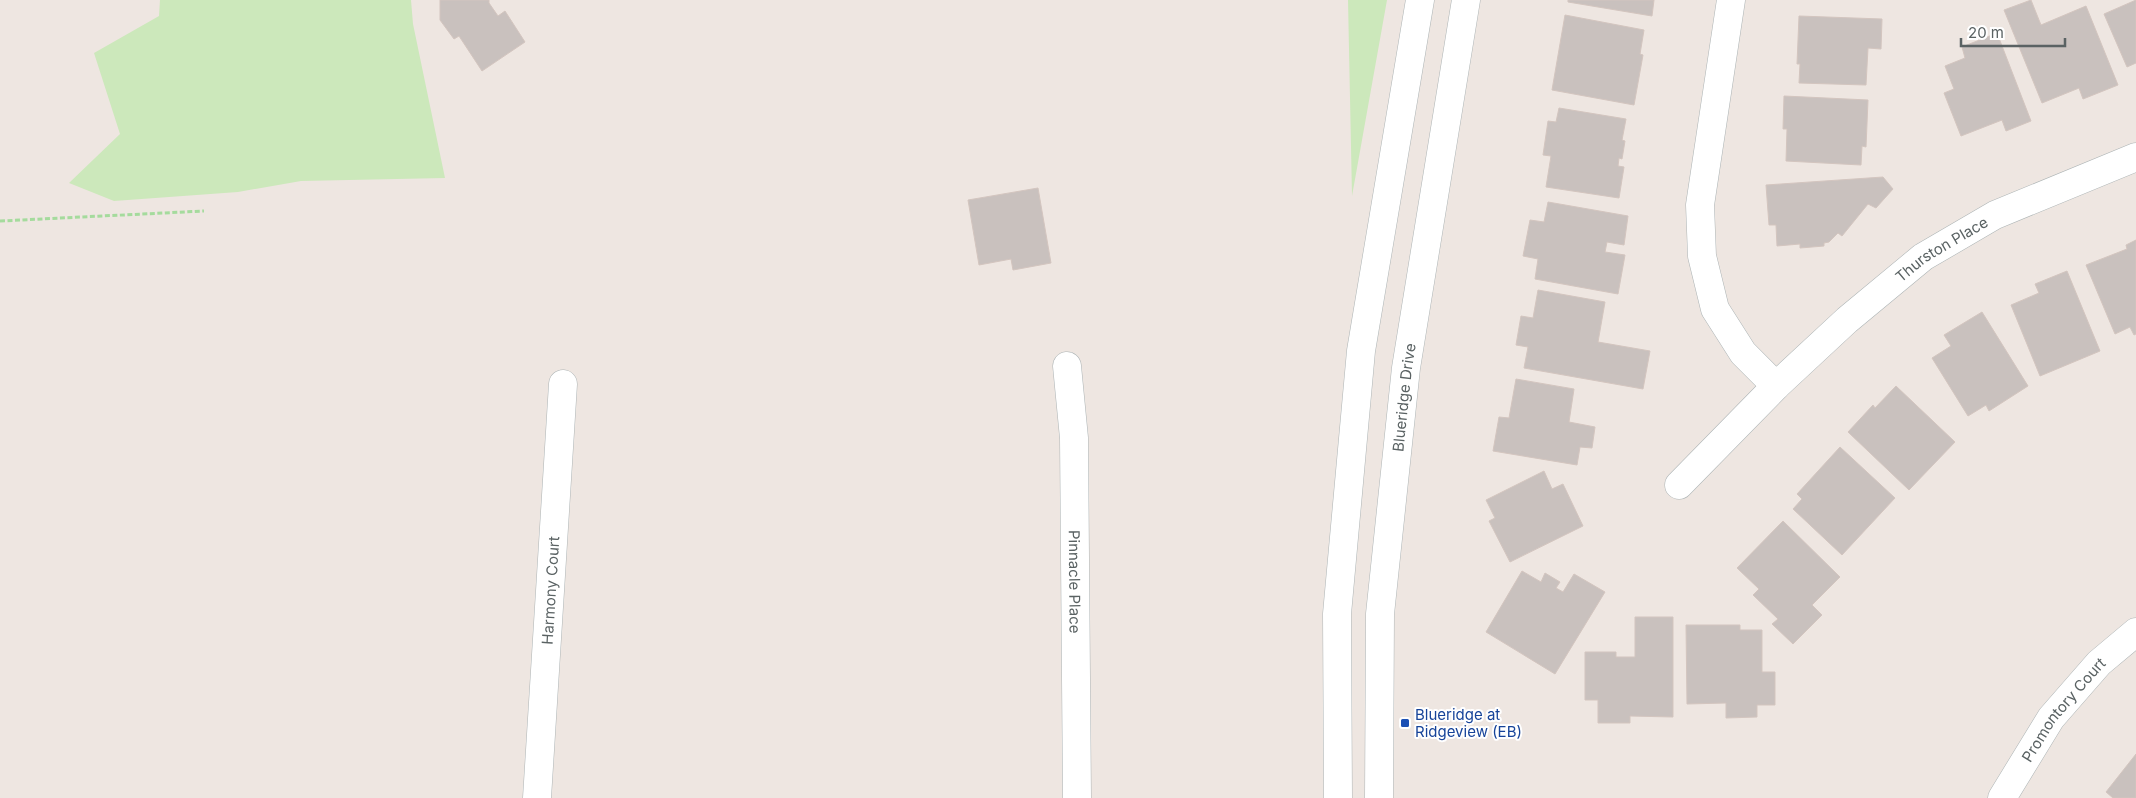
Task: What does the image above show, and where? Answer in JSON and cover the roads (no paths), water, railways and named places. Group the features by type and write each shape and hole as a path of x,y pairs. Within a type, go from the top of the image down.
{"street":[{"path":"1338,798 1337,614 1361,351 1420,0"},
{"name":"Blueridge Drive","path":"1379,798 1380,614 1406,368 1466,0"},
{"path":"1731,0 1700,205 1702,256 1715,309 1743,353 1776,386"},
{"name":"Thurston Place","path":"1679,485 1776,386 1847,320 1923,257 1995,215 2136,157"},
{"name":"Pinnacle Place","path":"1067,366 1074,438 1077,798"},
{"name":"Harmony Court","path":"536,798 563,384"},
{"name":"Promontory Court","path":"2002,798 2051,718 2099,664 2136,632"}],"place":[{"name":"Blueridge at Ridgeview (EB)","path":"1405,723"}]}
